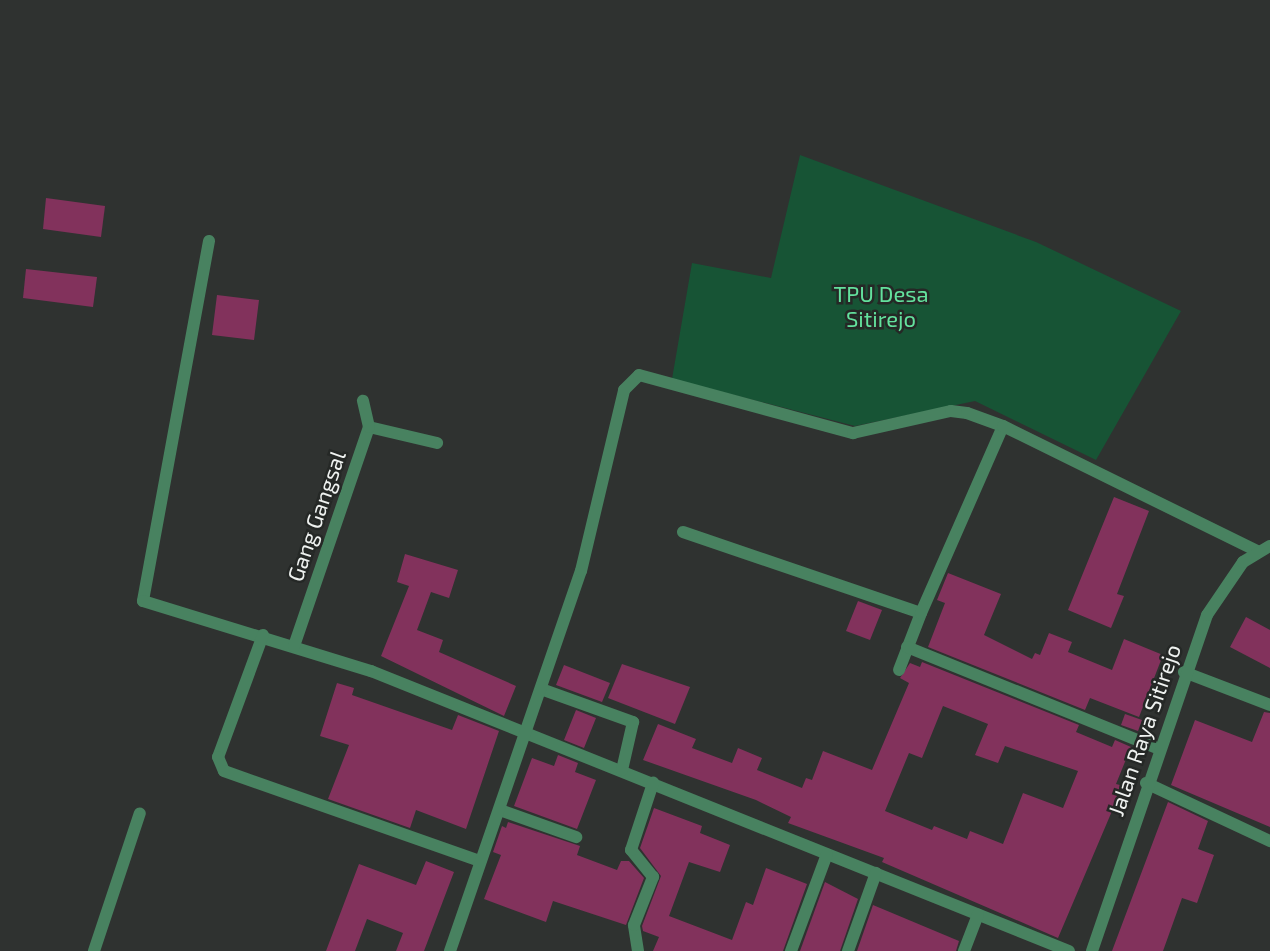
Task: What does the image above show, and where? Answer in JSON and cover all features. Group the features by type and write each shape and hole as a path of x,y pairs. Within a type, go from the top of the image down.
{"street":[{"path":"209,241 143,601 263,635 526,730 1069,951"},
{"path":"450,951 479,861 501,810 581,571 624,390 639,375 853,433 951,411 1004,426 1257,551"},
{"name":"Gang Gangsal","path":"294,646 369,427 363,401"},
{"path":"899,670 921,613 1004,426"},
{"path":"369,427 437,443"},
{"path":"683,532 921,613"},
{"name":"Jalan Raya Sitirejo","path":"1092,951 1184,672 1222,587 1257,551 1270,546"},
{"path":"263,635 218,757 224,771 479,861"},
{"path":"907,647 1159,749"},
{"path":"1184,672 1270,705"},
{"path":"541,689 602,710 635,726 622,770"},
{"path":"638,951 634,925 653,877 631,850 653,783"},
{"path":"1146,783 1270,841"},
{"path":"501,810 576,837"},
{"path":"94,951 140,813"},
{"path":"791,951 827,854"},
{"path":"848,951 876,873"},
{"path":"964,951 978,915"}],"green space":[{"name":"TPU Desa Sitirejo","path":"800,155 1036,242 1181,311 1096,460 975,401 855,426 672,379 692,263 771,278"}],"building":[{"path":"46,198 105,206 101,237 43,229"},
{"path":"26,269 97,277 93,307 23,298"},
{"path":"217,295 259,300 254,340 212,335"},
{"path":"1114,497 1149,511 1117,594 1124,596 1111,628 1068,610"},
{"path":"405,554 458,570 449,598 431,592 417,630 443,640 439,652 516,686 504,716 381,656 409,586 397,582"},
{"path":"948,573 1001,594 984,635 1032,659 1035,653 1040,655 1049,633 1072,642 1068,652 1112,670 1124,639 1163,655 1139,717 1090,698 1085,710 928,647 945,603 937,600"},
{"path":"858,601 882,610 870,640 846,631"},
{"path":"1246,617 1270,630 1270,668 1230,647"},
{"path":"922,662 1079,725 1076,732 1112,747 1115,740 1131,747 1116,784 1120,785 1115,804 1058,938 882,862 884,858 788,823 791,817 756,800 643,760 658,724 696,739 692,748 732,763 738,748 762,758 757,770 802,788 806,778 812,780 823,751 872,770 909,683 900,678 910,663 920,667","holes":["943,706 988,724 975,755 998,763 1005,746 1078,771 1063,808 1023,793 1003,844 970,831 967,839 934,826 932,830 885,811 909,753 922,758"]},
{"path":"622,664 690,687 675,724 608,698"},
{"path":"564,665 610,683 602,702 556,685"},
{"path":"337,683 354,688 352,695 452,730 458,715 499,731 466,829 416,810 410,828 328,799 349,745 320,736"},
{"path":"576,710 596,718 584,748 564,740"},
{"path":"1264,712 1270,713 1270,827 1171,785 1195,720 1252,742"},
{"path":"1125,714 1142,720 1138,731 1121,725"},
{"path":"558,755 578,763 575,772 596,780 577,829 514,806 532,758 554,766"},
{"path":"1168,802 1208,821 1198,849 1214,855 1197,903 1182,898 1163,951 1112,951"},
{"path":"654,808 702,826 700,833 730,845 720,872 689,862 669,916 732,940 746,902 753,905 766,868 807,884 783,951 653,951 659,937 643,931 642,926 661,876 640,848"},
{"path":"508,822 580,846 577,855 617,870 621,861 629,861 644,878 626,925 553,901 546,922 484,899 501,855 493,852 502,826 506,828"},
{"path":"426,861 454,872 424,951 396,951 403,933 367,919 355,951 326,951 359,864 416,885"},
{"path":"825,882 858,899 840,951 800,951"},
{"path":"873,905 959,941 956,951 857,951"}]}
